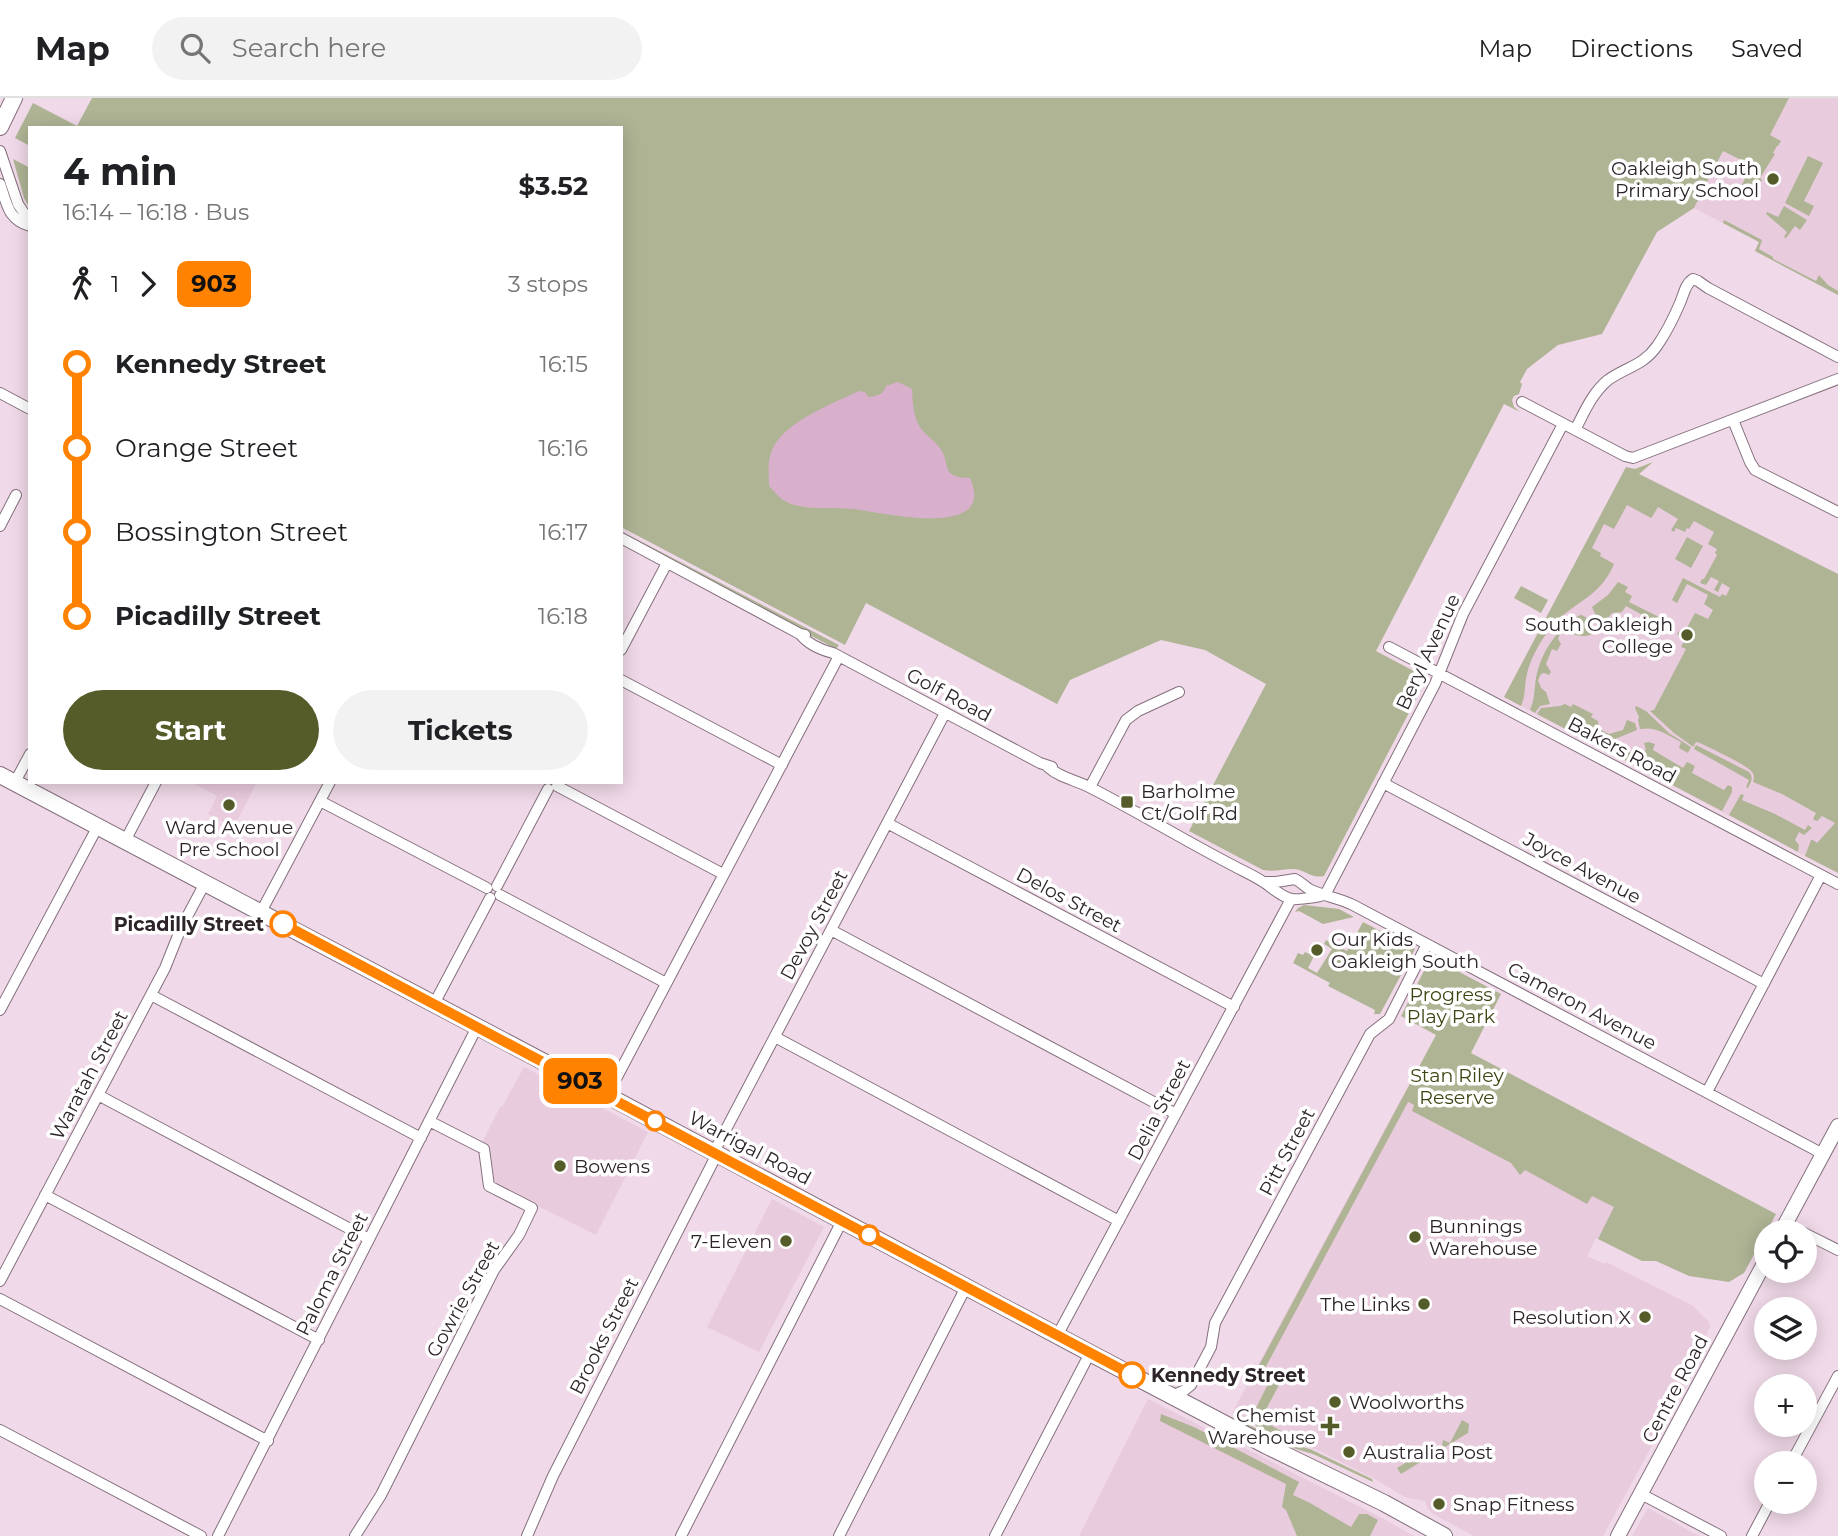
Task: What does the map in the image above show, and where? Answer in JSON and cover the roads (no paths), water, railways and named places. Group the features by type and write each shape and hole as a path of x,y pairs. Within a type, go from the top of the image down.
{"highway":[{"path":"0,127 12,98"},
{"name":"Warrigal Road","path":"7,778 1057,1336 1444,1536"}],"main road":[{"path":"1788,1220 1838,1126"},
{"name":"Centre Road","path":"1618,1536 1754,1282"}],"street":[{"path":"0,103 12,98"},
{"path":"0,151 18,204 28,221"},
{"path":"0,184 16,221"},
{"path":"0,213 28,224"},
{"path":"1575,430 1601,387 1642,362 1656,348 1688,283 1693,279 1838,357"},
{"path":"1522,402 1633,458 1838,379"},
{"path":"0,393 28,408"},
{"path":"1733,420 1755,470 1838,512"},
{"name":"Beryl Avenue","path":"1324,895 1435,684 1463,614 1563,424"},
{"path":"0,526 16,495"},
{"name":"Golf Road","path":"623,539 829,647 836,654 945,713 1048,767 1065,772 1072,779 1292,898"},
{"path":"623,646 667,563"},
{"name":"Bakers Road","path":"1389,647 1838,884"},
{"path":"597,1090 617,1077 782,765 836,654"},
{"path":"623,681 782,765"},
{"path":"1090,787 1126,720 1138,710 1179,692"},
{"name":"Devoy Street","path":"716,1153 945,713"},
{"path":"7,778 28,756"},
{"name":"Joyce Avenue","path":"1383,783 1764,984"},
{"path":"125,841 155,784"},
{"path":"261,912 329,784"},
{"path":"435,1004 552,785 723,874"},
{"path":"320,801 666,983"},
{"name":"Delos Street","path":"887,823 1234,1007"},
{"path":"0,1010 98,826"},
{"path":"1707,1092 1821,875"},
{"path":"1295,879 1303,884 1305,890 1292,898 1283,892 1289,881 1295,879"},
{"name":"Golf Road","path":"1263,881 1289,881"},
{"name":"Waratah Street","path":"0,1281 165,968 181,928 205,883"},
{"name":"Cameron Avenue","path":"1303,884 1353,905 1824,1154"},
{"name":"Cameron Avenue","path":"1292,898 1318,898 1324,895"},
{"name":"Delia Street","path":"1057,1336 1292,898"},
{"path":"831,930 1176,1114"},
{"name":"Pitt Street","path":"1191,1385 1211,1348 1215,1323 1225,1304 1370,1034 1389,1019 1427,944"},
{"path":"151,995 421,1138"},
{"name":"Paloma Street","path":"218,1536 477,1027"},
{"path":"775,1037 1119,1221"},
{"path":"98,1095 369,1239"},
{"name":"Gowrie Street","path":"355,1536 381,1494 494,1270 519,1236 532,1208 489,1186 484,1149 429,1121"},
{"name":"Brooks Street","path":"527,1536 553,1476 716,1153"},
{"path":"45,1195 319,1340"},
{"path":"681,1536 842,1221"},
{"path":"1817,1239 1838,1250"},
{"path":"839,1536 966,1287"},
{"path":"0,1300 268,1441"},
{"path":"995,1536 1090,1353"},
{"path":"1797,1451 1838,1376"},
{"path":"1172,1396 1191,1385"},
{"path":"1191,1385 1196,1408"},
{"path":"0,1430 201,1536"},
{"path":"1641,1494 1721,1536"},
{"path":"1752,1536 1764,1514"}],"place":[{"name":"Oakleigh South Primary School","path":"1773,179"},
{"name":"South Oakleigh College","path":"1687,635"},
{"name":"Barholme Ct/Golf Rd","path":"1127,802"},
{"name":"Ward Avenue Pre School","path":"229,805"},
{"name":"Picadilly Street","path":"283,924"},
{"name":"Our Kids Oakleigh South","path":"1317,950"},
{"name":"Bowens","path":"560,1166"},
{"name":"Bunnings Warehouse","path":"1415,1237"},
{"name":"7-Eleven","path":"786,1241"},
{"name":"The Links","path":"1424,1304"},
{"name":"Resolution X","path":"1645,1317"},
{"name":"Kennedy Street","path":"1132,1375"},
{"name":"Woolworths","path":"1335,1402"},
{"name":"Chemist Warehouse","path":"1330,1426"},
{"name":"Australia Post","path":"1349,1452"},
{"name":"Snap Fitness","path":"1439,1504"}],"park label":[{"name":"Progress Play Park","path":"1451,1005"},
{"name":"Stan Riley Reserve","path":"1457,1086"}]}
